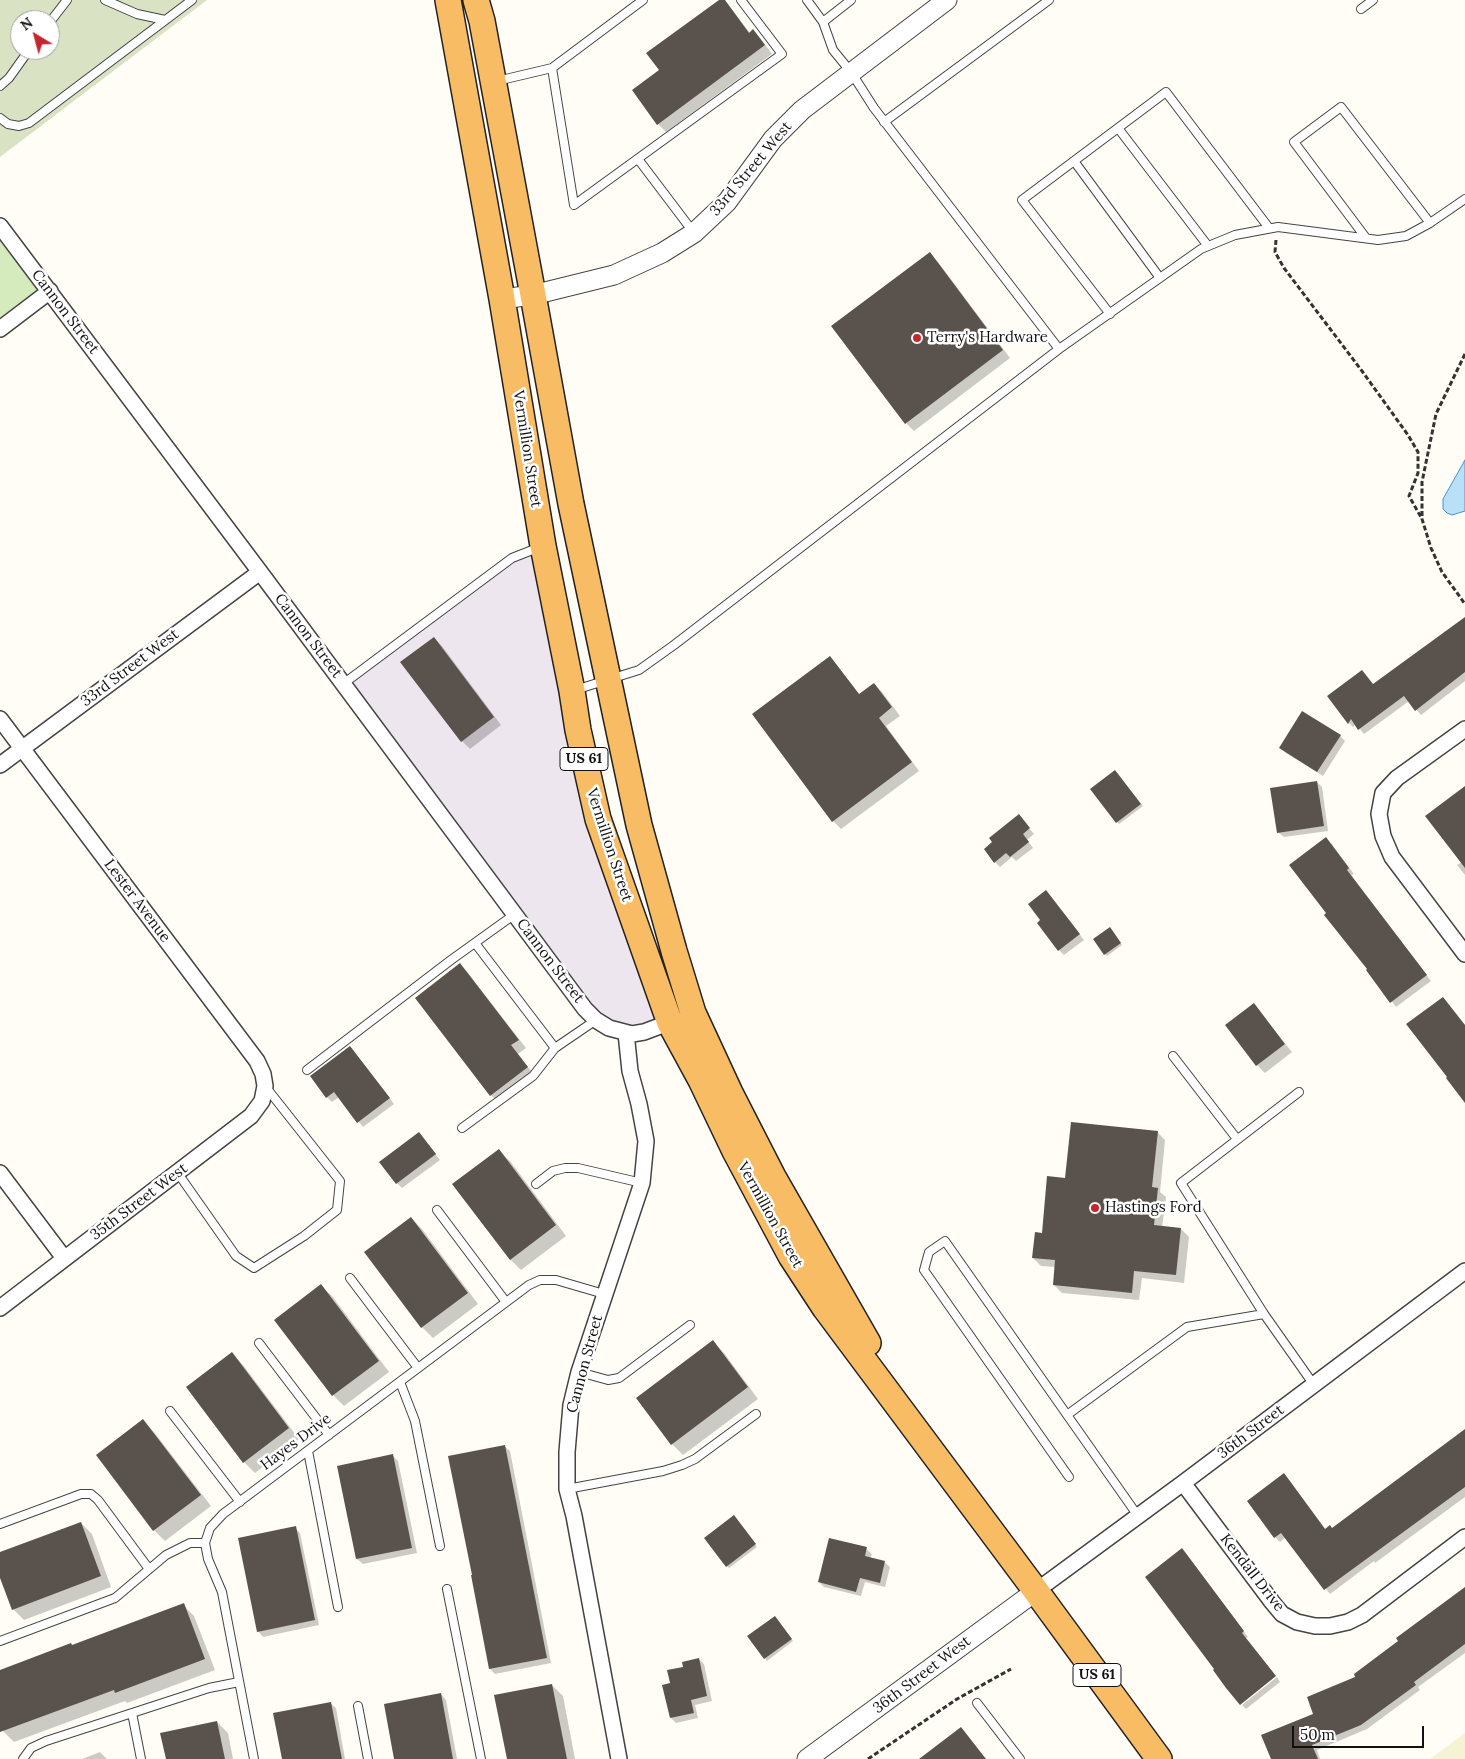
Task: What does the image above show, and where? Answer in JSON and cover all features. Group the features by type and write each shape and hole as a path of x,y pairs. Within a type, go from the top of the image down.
{"highway":[{"name":"Vermillion Street","path":"448,0 502,299 543,546 578,730 598,820 670,1022 701,1080 735,1151 791,1256 825,1308 1036,1591"},
{"name":"Vermillion Street","path":"476,0 482,21 571,504 639,825 693,1013 730,1093 773,1177 926,1442"},
{"name":"US 61","path":"1036,1591 1159,1759"}],"street":[{"name":"33rd Street West","path":"502,299 533,295 614,275 662,253 694,233 727,202 773,138 802,110 947,0"},
{"name":"Cannon Street","path":"0,226 585,1008 596,1020 609,1028 626,1033 644,1032 693,1013"},
{"path":"0,329 50,291"},
{"name":"33rd Street West","path":"0,765 260,572"},
{"name":"Lester Avenue","path":"0,719 257,1061 263,1074 265,1086"},
{"path":"1465,729 1396,778 1383,793 1379,814 1383,836 1392,857 1465,954"},
{"name":"Cannon Street","path":"619,1759 576,1526 567,1489 567,1452 571,1405 579,1372 642,1183 646,1141 630,1071 626,1033"},
{"name":"35th Street West","path":"0,1308 251,1116 262,1102 265,1086"},
{"path":"0,1173 64,1258"},
{"name":"36th Street","path":"1036,1591 1184,1483 1465,1271"},
{"name":"Kendall Drive","path":"1184,1483 1282,1614 1297,1622 1315,1626 1330,1626 1348,1622 1362,1615 1465,1537"},
{"name":"36th Street West","path":"807,1759 1036,1591"}],"lane":[{"path":"59,10 67,0"},
{"path":"105,0 137,14 165,20"},
{"path":"0,118 8,124 19,126 29,123 192,0"},
{"path":"493,82 552,68 644,0"},
{"path":"552,68 574,204 782,54 741,0"},
{"path":"807,0 823,22 833,50 851,72 884,122 1059,349"},
{"path":"823,22 851,0"},
{"path":"884,122 1049,0"},
{"path":"1361,9 1373,0"},
{"path":"0,86 9,78 22,60"},
{"path":"1110,314 1022,200 1166,92 1269,228"},
{"path":"1366,238 1294,142 1341,106 1430,223"},
{"path":"1118,128 1208,246"},
{"path":"638,158 694,233"},
{"path":"1074,161 1160,278"},
{"path":"572,691 639,670 1059,349 1208,246 1235,235 1278,227 1378,240 1406,236 1430,223 1465,199"},
{"path":"344,684 512,558 543,546"},
{"path":"307,1070 515,914"},
{"path":"475,943 555,1048"},
{"path":"462,1128 532,1076 555,1048 596,1020"},
{"path":"1173,1056 1236,1139"},
{"path":"177,1172 236,1256 254,1268 304,1236 338,1210 340,1181 265,1086"},
{"path":"1299,1092 1181,1183 1264,1314 1314,1385"},
{"path":"536,1184 553,1171 565,1168 578,1168 642,1183"},
{"path":"437,1210 506,1302"},
{"path":"1069,1477 924,1270 929,1252 944,1240 1138,1516"},
{"path":"350,1278 418,1368"},
{"name":"Hayes Drive","path":"205,1543 210,1528 223,1514 529,1285 540,1280 556,1280 604,1294"},
{"path":"1067,1415 1187,1327 1264,1314"},
{"path":"579,1372 608,1380 619,1378 690,1325"},
{"path":"259,1344 329,1435"},
{"path":"400,1382 415,1421 440,1546"},
{"path":"170,1411 240,1502"},
{"path":"567,1489 663,1471 682,1465 695,1459 756,1414"},
{"path":"308,1451 338,1607"},
{"path":"0,1524 81,1494 91,1494 98,1500 149,1569"},
{"path":"0,1641 115,1598 166,1555 190,1543 205,1543 208,1559 222,1592 254,1759"},
{"path":"448,1589 481,1759"},
{"path":"23,1759 31,1748 209,1688 239,1682"},
{"path":"978,1703 1020,1759"},
{"path":"358,1706 368,1759"},
{"path":"132,1714 141,1759"}],"path":[{"path":"1278,227 1275,252 1284,268 1362,371 1418,452 1418,473 1409,496 1422,519 1431,548 1442,572 1465,604"},
{"path":"1422,519 1422,482 1436,414 1465,354"},
{"path":"868,1759 958,1699 1011,1669"}],"shaded area":[{"path":"543,546 572,691 670,1023 644,1032 609,1028 343,684 512,558"},
{"path":"1465,1733 1465,1759 1430,1759"}],"green space":[{"path":"0,0 207,0 0,157"},
{"path":"0,226 50,291 0,329"}],"water":[{"path":"1465,460 1465,511 1452,515 1443,509 1443,499"}],"building":[{"path":"719,0 725,0 749,33 753,29 765,45 657,125 632,90 659,70 646,53"},
{"name":"Terry's Hardware","path":"930,252 1003,350 905,424 831,326"},
{"path":"1465,617 1465,672 1415,711 1404,696 1358,730 1351,719 1348,724 1327,696 1362,670 1373,684"},
{"path":"434,637 494,717 461,742 400,662"},
{"path":"830,656 859,694 874,683 892,707 879,718 912,762 832,822 752,714"},
{"path":"1302,711 1341,735 1317,772 1279,748"},
{"path":"1115,770 1141,804 1116,823 1090,789"},
{"path":"1317,781 1324,826 1277,833 1270,788"},
{"path":"1465,786 1465,868 1425,816"},
{"path":"1019,814 1030,828 1023,834 1029,842 1010,857 1006,853 994,863 984,849 992,842 989,838"},
{"path":"1326,837 1349,868 1347,870 1427,975 1390,1003 1367,969 1324,915 1326,913 1289,865"},
{"path":"1046,890 1080,934 1058,951 1037,923 1040,920 1028,904"},
{"path":"1110,927 1121,943 1104,955 1093,939"},
{"path":"460,963 519,1040 511,1045 528,1067 490,1096 415,998"},
{"path":"1443,997 1465,1025 1465,1103 1406,1024"},
{"path":"1254,1003 1285,1044 1256,1066 1225,1025"},
{"path":"350,1046 390,1098 357,1123 334,1092 326,1098 310,1076"},
{"name":"Hastings Ford","path":"1071,1122 1158,1131 1152,1187 1158,1188 1154,1225 1181,1228 1176,1275 1134,1271 1132,1293 1053,1285 1055,1260 1032,1258 1035,1232 1042,1233 1047,1176 1065,1178"},
{"path":"419,1132 436,1154 396,1184 379,1162"},
{"path":"499,1149 556,1225 510,1260 452,1184"},
{"path":"411,1217 468,1293 421,1328 364,1252"},
{"path":"321,1284 379,1361 332,1396 274,1320"},
{"path":"713,1340 748,1387 671,1445 636,1398"},
{"path":"232,1352 289,1428 243,1463 186,1387"},
{"path":"143,1419 201,1495 153,1531 96,1455"},
{"path":"1465,1429 1465,1487 1324,1590 1281,1533 1274,1538 1247,1501 1284,1473 1325,1529 1330,1525 1332,1528"},
{"path":"505,1445 547,1658 489,1669 448,1456"},
{"path":"393,1454 412,1548 356,1559 337,1466"},
{"path":"734,1515 756,1544 726,1567 704,1538"},
{"path":"81,1522 101,1576 12,1610 0,1578 0,1552"},
{"path":"296,1526 315,1620 257,1632 238,1538"},
{"path":"829,1538 867,1547 865,1556 885,1561 880,1583 860,1578 856,1592 818,1582"},
{"path":"1182,1548 1244,1631 1242,1633 1276,1676 1240,1705 1145,1577"},
{"path":"1465,1587 1465,1644 1414,1682 1416,1685 1361,1725 1312,1745 1318,1759 1271,1759 1261,1735 1313,1714 1307,1697 1355,1677 1354,1674 1398,1641 1396,1638"},
{"path":"184,1603 205,1659 115,1693 114,1690 0,1732 0,1670"},
{"path":"775,1616 792,1639 764,1659 747,1636"},
{"path":"699,1658 707,1696 691,1700 694,1713 670,1718 662,1685 670,1683 667,1670 683,1667 682,1662"},
{"path":"552,1684 567,1759 507,1759 494,1695"},
{"path":"441,1693 453,1759 394,1759 384,1704"},
{"path":"331,1702 342,1759 282,1759 273,1713"},
{"path":"217,1721 225,1759 166,1759 160,1733"},
{"path":"961,1727 986,1759 919,1759"}],"place":[{"name":"Terry's Hardware","path":"917,338"},
{"name":"Hastings Ford","path":"1095,1208"}]}
